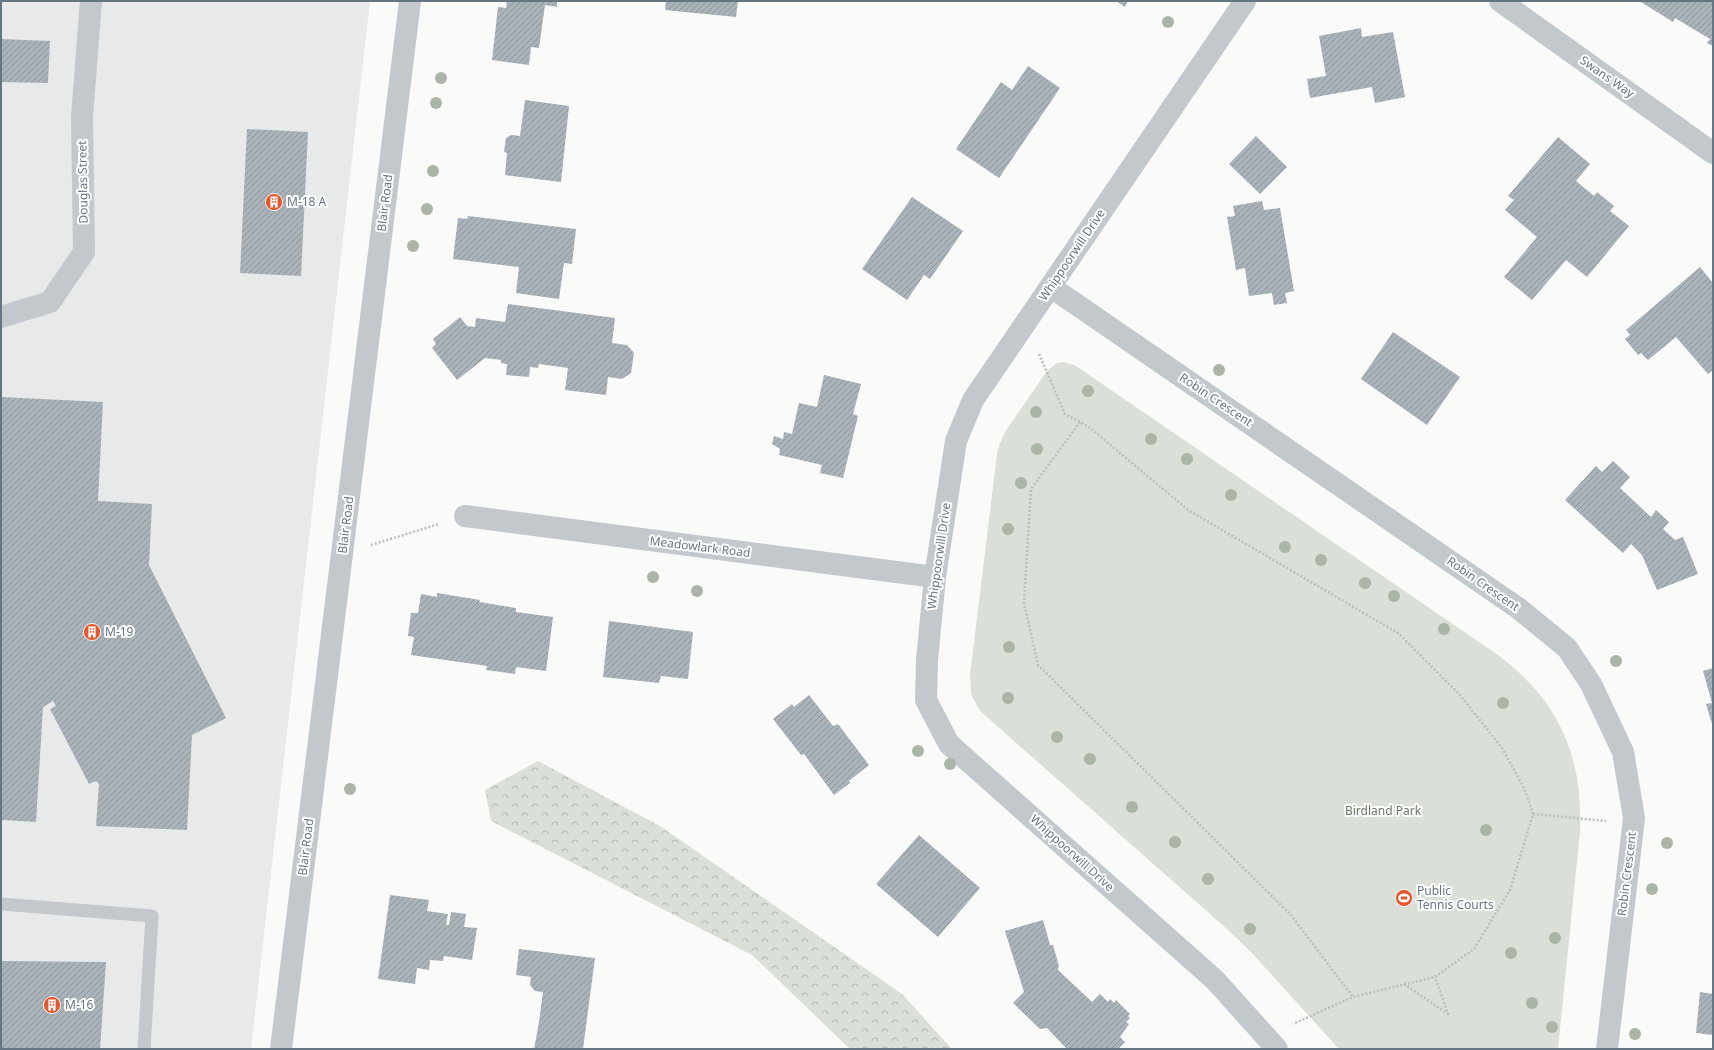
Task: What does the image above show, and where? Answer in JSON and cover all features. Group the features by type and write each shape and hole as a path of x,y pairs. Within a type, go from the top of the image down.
{"street":[{"name":"Douglas Street","path":"1,316 50,302 84,252 82,117 91,1"},
{"name":"Blair Road","path":"281,1049 410,1"},
{"name":"Whippoorwill Drive","path":"1245,1 973,400 956,441 935,577 927,660 926,700 949,744 1215,980 1271,1043"},
{"name":"Swans Way","path":"1500,1 1713,153"},
{"name":"Robin Crescent","path":"1051,287 1518,608 1567,648 1591,684 1623,752 1634,818 1607,1049"},
{"name":"Meadowlark Road","path":"465,516 935,577"}],"lane":[{"path":"1,904 152,916 144,1049"}],"path":[{"path":"1026,322 1064,414 1089,427 1188,510 1398,633 1460,695 1502,748 1524,788 1533,814 1510,890 1474,949 1435,976 1354,997 1271,1043"},
{"path":"1080,422 1031,489 1024,603 1038,665 1290,914 1354,997"},
{"path":"374,544 465,516"},
{"path":"1533,814 1601,821 1634,818"},
{"path":"1404,984 1448,1014 1435,976"}],"shaded area":[{"path":"1,1 370,1 251,1049 1,1049"}],"green space":[{"name":"Birdland Park","path":"1064,362 1076,366 1498,655 1537,691 1552,711 1563,732 1571,754 1577,778 1580,804 1580,832 1558,1049 1339,1049 1251,952 1227,929 980,711 971,694 970,675 997,454 1005,432 1047,371 1057,363"},
{"path":"538,761 660,826 902,994 952,1049 850,1049 752,955 491,821 485,790"}],"building":[{"path":"507,1 557,1 557,7 545,5 539,48 531,47 529,65 492,60 498,7 506,8"},
{"path":"666,1 738,1 736,17 665,10"},
{"path":"1116,1 1128,1 1125,7"},
{"path":"1713,1 1713,46 1707,43 1710,39 1675,18 1673,22 1641,2"},
{"path":"1361,28 1362,37 1393,32 1405,97 1375,103 1372,87 1310,98 1307,79 1326,76 1319,36"},
{"path":"1,39 50,41 48,83 1,82"},
{"path":"1028,66 1060,88 999,178 956,149 1001,82 1012,90"},
{"path":"525,100 569,106 561,182 505,175 507,153 504,152 506,138 511,135 520,136"},
{"name":"M-18 A","path":"247,129 308,132 301,276 240,273"},
{"path":"1256,136 1287,167 1260,194 1229,164"},
{"path":"1558,137 1590,164 1576,181 1594,196 1597,192 1614,206 1610,211 1629,226 1587,277 1566,260 1532,300 1504,277 1537,237 1505,210 1514,200 1508,196"},
{"path":"912,197 963,231 930,279 924,275 907,300 862,269"},
{"path":"1262,201 1264,210 1280,208 1294,291 1285,293 1287,303 1274,305 1272,293 1249,296 1245,268 1236,270 1227,217 1235,216 1233,206"},
{"path":"468,216 576,229 572,264 564,263 559,299 516,293 519,267 453,259 458,218 467,219"},
{"path":"1700,267 1713,283 1713,370 1708,374 1676,337 1648,360 1641,353 1638,355 1625,339 1630,335 1626,330"},
{"path":"508,304 615,318 612,343 627,345 634,353 631,373 622,379 608,377 606,395 565,390 568,368 539,364 538,368 530,367 529,377 506,375 507,364 501,363 501,360 485,358 457,380 432,348 436,344 433,339 460,317 467,326 475,327 476,318 505,322"},
{"path":"1393,332 1460,377 1427,425 1361,379"},
{"path":"824,375 861,384 853,414 858,416 843,478 820,473 822,465 779,455 780,449 772,444 774,436 783,439 784,432 792,434 799,403 817,407"},
{"name":"M-19","path":"1,397 103,402 98,501 152,504 149,565 226,718 192,735 187,830 96,826 99,784 96,781 89,784 50,709 56,706 53,701 43,707 36,822 1,820"},
{"path":"1613,461 1630,477 1620,488 1651,517 1656,510 1669,522 1663,529 1675,540 1683,537 1698,574 1657,590 1642,555 1631,544 1623,553 1565,500 1596,466 1602,472"},
{"path":"437,593 516,608 516,612 553,617 546,671 516,667 515,674 486,670 487,666 411,655 414,637 408,636 411,613 418,613 421,594 437,597"},
{"path":"609,621 693,632 688,679 661,676 659,683 603,677"},
{"path":"1713,668 1713,727 1706,704 1712,703 1703,671"},
{"path":"809,695 833,726 838,724 869,765 849,781 850,783 834,795 804,754 801,755 773,719 792,704 794,707"},
{"path":"919,835 980,888 938,937 876,884"},
{"path":"390,895 429,900 427,911 448,914 446,925 449,925 451,912 466,914 464,927 477,928 472,960 444,956 443,961 430,960 429,970 417,968 415,984 378,979"},
{"path":"1043,920 1050,945 1053,945 1059,966 1058,970 1092,1002 1100,994 1108,1002 1110,999 1114,1003 1116,1000 1130,1014 1128,1016 1130,1018 1126,1022 1129,1024 1120,1037 1125,1042 1118,1049 1067,1049 1047,1028 1040,1029 1013,1003 1024,992 1005,931"},
{"path":"519,949 595,958 583,1049 534,1049 543,992 535,991 530,985 531,977 516,975"},
{"name":"M-16","path":"1,961 106,962 100,1049 1,1049"},
{"path":"1700,992 1713,994 1713,1035 1696,1033"}],"place":[{"name":"M-18 A","path":"274,202"},
{"name":"M-19","path":"92,632"},
{"name":"Public Tennis Courts","path":"1404,898"},
{"name":"M-16","path":"52,1005"}]}
